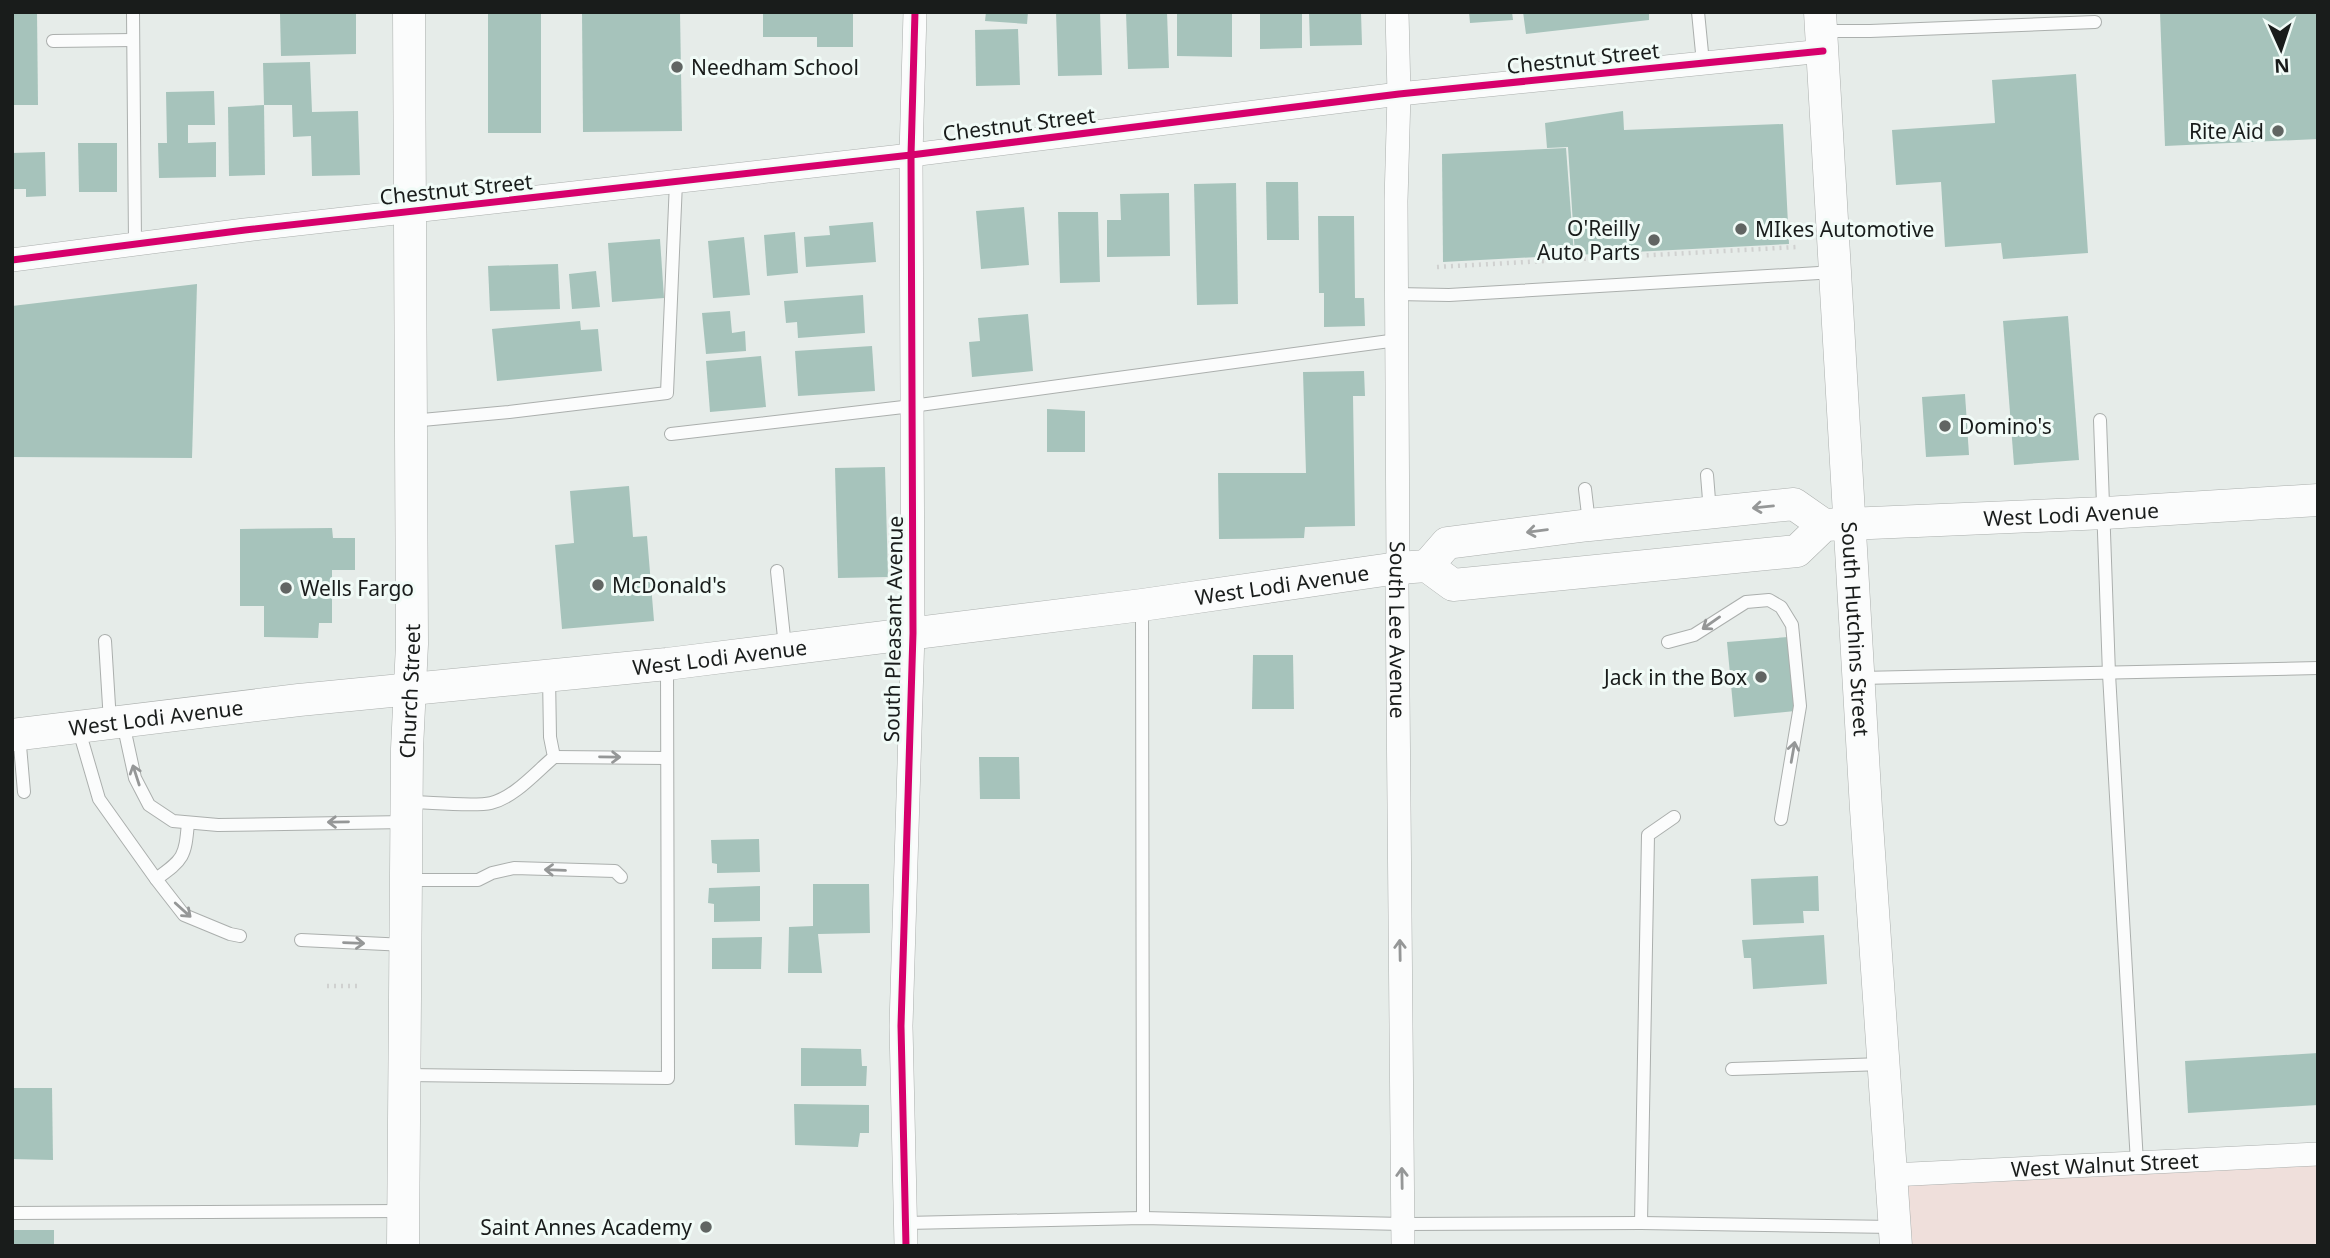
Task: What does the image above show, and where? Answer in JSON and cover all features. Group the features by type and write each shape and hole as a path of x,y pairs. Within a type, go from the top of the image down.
{"main road":[{"name":"Church Street","path":"403,1246 407,812 412,644 410,12"},
{"name":"South Hutchins Street","path":"1821,31 1835,272 1837,524 1858,678 1895,1236"},
{"name":"West Lodi Avenue","path":"1837,524 2105,513 2318,500"},
{"path":"1794,504 1837,524 1797,551 1453,585 1413,567 1447,542 1710,512 1794,504"},
{"name":"West Lodi Avenue","path":"16,734 411,688 667,664 1142,605 1413,567"}],"street":[{"name":"South Pleasant Avenue","path":"905,1246 901,1026 913,633 911,155 915,12"},
{"name":"South Lee Avenue","path":"1397,12 1397,340 1413,567 1396,584 1403,1235"},
{"name":"Chestnut Street","path":"12,260 135,243 911,155 1399,94 1703,63 1821,31"},
{"name":"West Walnut Street","path":"1891,1175 2318,1154"}],"lane":[{"path":"133,12 135,243"},
{"path":"1698,12 1703,63"},
{"path":"1821,31 1870,32 2095,22"},
{"path":"53,41 132,40"},
{"path":"411,421 667,393 676,182"},
{"path":"1396,294 1448,295 1835,272"},
{"path":"671,434 912,406 1397,340"},
{"path":"2100,420 2109,674 2137,1163"},
{"path":"1707,475 1710,512"},
{"path":"1585,489 1589,525"},
{"path":"776,571 785,649"},
{"path":"1668,642 1694,635 1745,602 1769,600 1781,607 1792,625 1800,705 1781,819"},
{"path":"1142,605 1143,1218"},
{"path":"105,641 117,722 135,778 149,805 173,821 218,825 407,812 490,803 507,795 554,757 667,758"},
{"path":"405,1075 668,1078 667,664"},
{"path":"1858,678 2318,668"},
{"path":"549,676 550,737 554,757"},
{"path":"78,727 99,799 156,879 184,915 240,936"},
{"path":"16,734 24,792"},
{"path":"1641,1223 1648,835 1674,817"},
{"path":"156,879 176,864 186,851 188,823"},
{"path":"407,880 478,880 492,873 514,868 615,871 621,877"},
{"path":"301,940 406,945"},
{"path":"1731,1069 1883,1064"},
{"path":"12,1213 403,1212"},
{"path":"905,1223 1143,1218 1403,1235 1641,1223 1895,1236"}],"path":[{"path":"1437,267 1797,247"},
{"path":"327,986 359,986"}],"shaded area":[{"path":"2318,1154 2318,1246 1896,1246 1891,1175"}],"building":[{"path":"12,12 37,12 38,105 12,105"},
{"path":"356,12 356,54 281,56 280,14"},
{"path":"488,12 541,12 541,133 488,133"},
{"path":"582,12 680,12 682,131 583,132"},
{"path":"763,12 853,12 853,47 817,47 817,37 763,37"},
{"path":"986,12 1028,12 1027,24 985,21"},
{"path":"1056,12 1100,12 1102,75 1058,76"},
{"path":"1126,12 1167,12 1169,68 1128,69"},
{"path":"1177,12 1232,12 1232,57 1177,56"},
{"path":"1260,12 1302,12 1302,48 1260,49"},
{"path":"1309,12 1361,12 1362,45 1310,46"},
{"path":"1469,12 1512,12 1513,20 1470,23"},
{"path":"1523,12 1649,12 1649,20 1526,34"},
{"path":"2160,12 2318,12 2318,139 2165,146"},
{"path":"1018,29 1020,85 976,86 975,30"},
{"path":"310,62 312,112 358,111 360,175 312,176 311,136 293,137 292,105 264,105 263,63"},
{"path":"2076,74 2088,253 2003,259 2001,243 1945,247 1941,182 1896,185 1892,130 1995,123 1992,80"},
{"path":"214,91 215,125 188,125 188,143 216,142 216,177 159,178 158,143 167,143 166,92"},
{"path":"264,105 265,175 229,176 228,107"},
{"path":"1623,111 1624,130 1783,124 1789,244 1575,255 1568,147 1547,148 1545,123"},
{"path":"78,143 117,143 117,192 79,192"},
{"path":"1566,148 1574,255 1443,262 1442,154"},
{"path":"45,152 46,196 26,197 26,189 12,189 12,153"},
{"path":"1266,182 1298,182 1299,240 1267,240"},
{"path":"1236,183 1238,304 1197,305 1194,184"},
{"path":"1169,193 1170,256 1107,257 1107,220 1121,220 1120,194"},
{"path":"1024,207 1029,265 981,269 976,211"},
{"path":"1058,212 1098,212 1100,282 1060,283"},
{"path":"1318,216 1354,216 1355,298 1364,298 1365,326 1324,327 1324,293 1319,293"},
{"path":"873,222 876,262 806,267 804,237 830,235 829,226"},
{"path":"795,232 798,273 767,276 764,235"},
{"path":"744,237 750,295 713,298 708,241"},
{"path":"660,239 664,298 612,302 608,243"},
{"path":"558,264 560,309 490,311 488,266"},
{"path":"596,271 600,307 572,309 569,274"},
{"path":"197,284 192,458 12,457 12,306"},
{"path":"863,295 865,333 798,338 797,322 786,323 784,301"},
{"path":"730,311 732,333 745,331 746,351 706,354 702,313"},
{"path":"1028,314 1033,371 972,377 969,342 980,341 978,318"},
{"path":"2068,316 2079,460 2014,465 2003,321"},
{"path":"580,321 581,330 598,329 602,371 497,381 492,329"},
{"path":"872,346 875,391 798,396 795,351"},
{"path":"761,356 766,407 710,412 706,361"},
{"path":"1364,371 1365,396 1353,396 1355,526 1305,527 1304,538 1219,539 1218,473 1306,473 1303,372"},
{"name":"Domino's","path":"1965,394 1969,455 1926,457 1922,397"},
{"path":"1047,409 1085,411 1085,452 1047,452"},
{"path":"885,467 888,577 838,578 835,468"},
{"path":"629,486 633,537 647,536 654,621 562,629 555,545 574,543 570,491"},
{"name":"Wells Fargo","path":"332,528 333,538 355,538 355,570 332,570 332,623 319,623 318,638 264,637 264,606 240,606 240,529"},
{"name":"Jack in the Box","path":"1788,637 1795,711 1734,717 1727,642"},
{"path":"1253,655 1293,655 1294,709 1252,709"},
{"path":"979,757 1019,757 1020,799 980,799"},
{"path":"759,839 760,872 717,873 717,864 712,863 711,840"},
{"path":"1818,876 1819,911 1803,911 1804,923 1753,925 1751,879"},
{"path":"813,884 869,884 870,933 818,934 822,973 788,973 789,927 813,926"},
{"path":"760,886 760,921 714,922 714,904 708,903 709,888"},
{"path":"1824,935 1827,984 1753,989 1751,958 1744,958 1742,940"},
{"path":"762,937 761,969 712,969 712,938"},
{"path":"801,1048 861,1049 862,1066 867,1066 866,1086 801,1086"},
{"path":"2318,1053 2318,1105 2188,1113 2185,1061"},
{"path":"12,1088 52,1088 53,1160 12,1159"},
{"path":"794,1104 869,1105 869,1133 860,1133 858,1147 795,1145"},
{"path":"12,1230 54,1230 54,1246 12,1246"}],"cycle path":[{"path":"906,1246 901,1026 913,633 911,155 915,12"},
{"path":"12,260 245,230 911,155 1399,94 1823,51"}],"place":[{"name":"Needham School","path":"677,67"},
{"name":"Rite Aid","path":"2278,131"},
{"name":"MIkes Automotive","path":"1741,229"},
{"name":"O'Reilly Auto Parts","path":"1654,240"},
{"name":"Domino's","path":"1945,426"},
{"name":"McDonald's","path":"598,585"},
{"name":"Wells Fargo","path":"286,588"},
{"name":"Jack in the Box","path":"1761,677"},
{"name":"Saint Annes Academy","path":"706,1227"}]}
